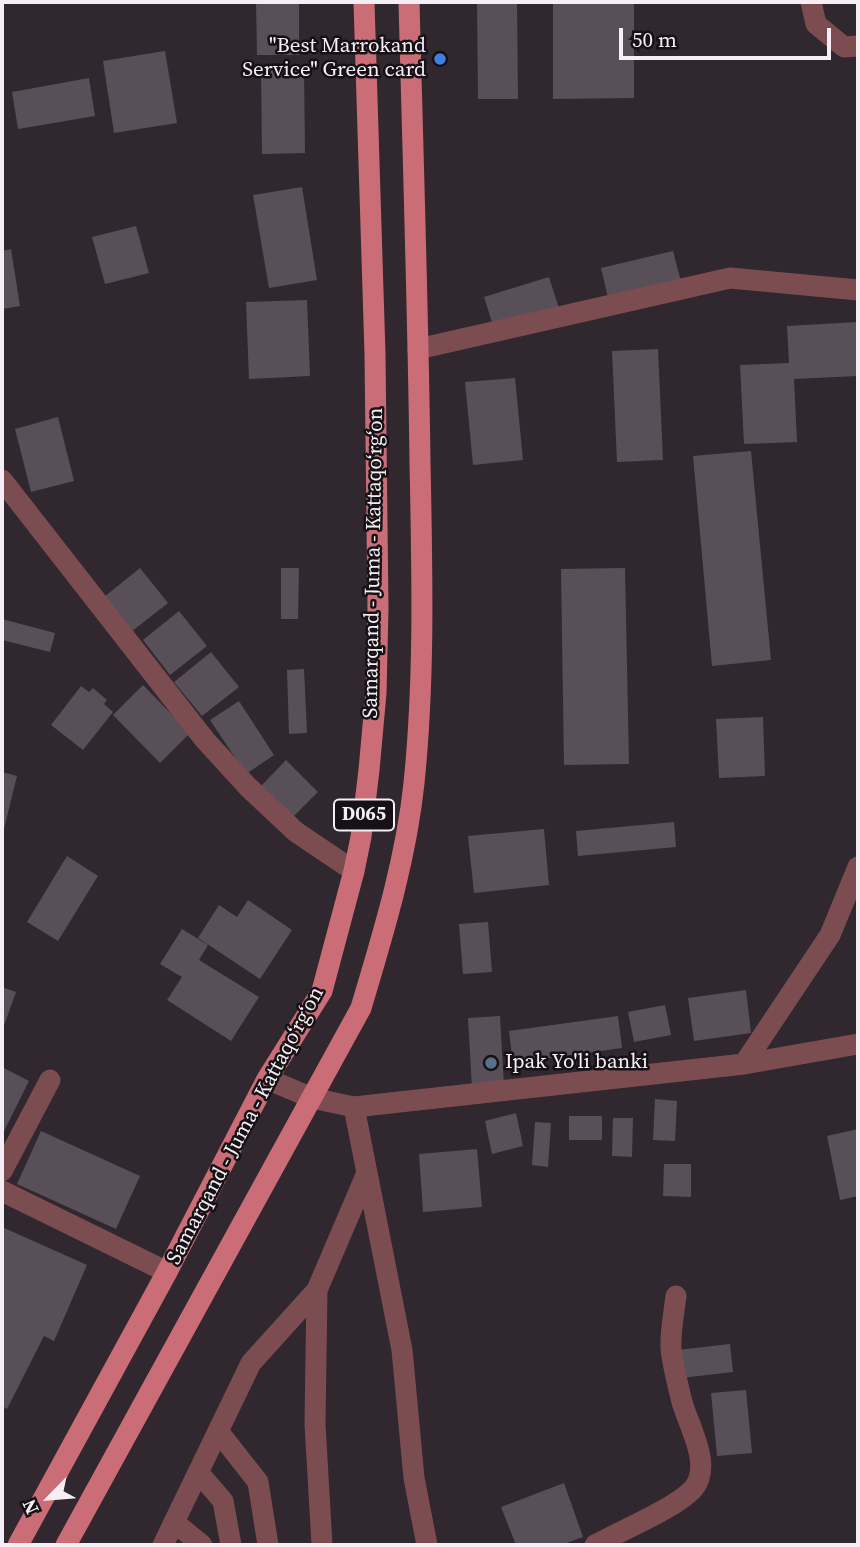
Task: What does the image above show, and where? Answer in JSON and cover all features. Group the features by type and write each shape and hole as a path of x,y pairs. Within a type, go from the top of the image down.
{"main road":[{"name":"Samarqand - Juma - Kattaqo‘rg‘on","path":"18,1545 167,1272 267,1079 322,991 354,871 369,770 376,693 378,609 375,354 364,2"},
{"name":"Samarqand - Juma - Kattaqo‘rg‘on","path":"66,1545 361,1008 388,916 403,852 414,784 422,607 409,2"}],"street":[{"path":"811,2 816,24 844,47 858,46"},
{"path":"418,349 730,278 858,290"},
{"path":"2,480 205,740 248,787 296,832 354,871"},
{"path":"744,1064 830,935 858,867"},
{"path":"267,1079 312,1098 354,1107 744,1064 858,1044"},
{"path":"2,1171 50,1080"},
{"path":"354,1107 402,1350 414,1478 427,1545"},
{"path":"163,1545 251,1363 317,1290 367,1173"},
{"path":"2,1191 167,1272"},
{"path":"317,1290 315,1424 322,1545"},
{"path":"595,1545 676,1503 699,1482 701,1465 682,1401 671,1348 676,1296"},
{"path":"218,1431 258,1482 268,1545"},
{"path":"198,1472 223,1501 231,1545"},
{"path":"174,1522 202,1545"}],"building":[{"path":"256,2 299,2 299,55 257,55"},
{"path":"477,2 517,2 518,99 478,99"},
{"path":"553,2 634,2 634,98 553,99"},
{"path":"165,51 177,123 114,133 103,61"},
{"path":"261,68 304,68 305,153 262,154"},
{"path":"89,78 95,116 18,129 12,92"},
{"path":"302,187 317,280 269,288 253,195"},
{"path":"136,226 149,273 105,284 92,237"},
{"path":"11,249 20,306 2,309 2,251"},
{"path":"673,251 684,293 611,310 601,268"},
{"path":"549,277 562,318 497,338 484,297"},
{"path":"307,300 310,376 249,379 246,302"},
{"path":"858,322 858,376 794,379 797,442 744,444 740,365 789,363 787,326"},
{"path":"658,349 663,460 617,462 612,351"},
{"path":"515,378 523,460 473,465 465,382"},
{"path":"58,417 74,481 31,492 15,429"},
{"path":"751,451 771,660 712,666 693,456"},
{"path":"140,568 168,603 131,632 104,597"},
{"path":"281,568 299,568 298,619 281,619"},
{"path":"625,568 629,764 564,765 561,569"},
{"path":"179,611 207,646 170,675 143,640"},
{"path":"2,619 55,633 50,652 2,640"},
{"path":"211,652 239,687 202,716 174,682"},
{"path":"304,669 307,733 289,734 287,670"},
{"path":"143,685 190,733 160,763 113,715"},
{"path":"81,686 89,692 93,688 107,700 104,704 113,712 83,750 51,725"},
{"path":"239,701 274,755 246,774 210,720"},
{"path":"763,717 765,776 719,778 716,719"},
{"path":"286,760 318,792 293,817 261,786"},
{"path":"2,772 17,776 3,833 2,833"},
{"path":"674,822 676,847 578,856 576,831"},
{"path":"544,829 549,885 474,893 468,836"},
{"path":"67,856 98,876 58,941 27,922"},
{"path":"248,900 292,930 260,979 198,938 219,905 237,917"},
{"path":"488,922 492,972 463,974 459,924"},
{"path":"182,929 208,945 199,960 259,997 231,1041 167,1000 182,977 160,964"},
{"path":"2,987 16,992 2,1031"},
{"path":"746,990 751,1033 694,1041 688,998"},
{"path":"665,1005 671,1035 634,1042 628,1012"},
{"path":"500,1016 504,1086 472,1088 468,1018"},
{"path":"618,1016 622,1048 513,1063 509,1031"},
{"path":"2,1067 29,1081 2,1135"},
{"path":"655,1099 677,1101 675,1141 653,1140"},
{"path":"516,1113 523,1146 492,1154 485,1121"},
{"path":"569,1116 602,1116 602,1140 569,1140"},
{"path":"613,1118 633,1118 632,1157 612,1156"},
{"path":"535,1122 551,1123 548,1167 532,1165"},
{"path":"858,1129 858,1196 840,1200 827,1136"},
{"path":"41,1131 140,1176 116,1229 17,1184"},
{"path":"477,1149 482,1207 423,1212 419,1154"},
{"path":"664,1164 691,1164 691,1197 663,1196"},
{"path":"2,1227 87,1265 54,1341 44,1336 7,1409 2,1406"},
{"path":"730,1344 733,1372 681,1378 678,1350"},
{"path":"746,1390 752,1453 717,1456 711,1393"},
{"path":"564,1483 583,1537 561,1545 516,1545 501,1507"}],"place":[{"name":"\"Best Marrokand Service\" Green card","path":"440,59"},
{"name":"Ipak Yo'li banki","path":"491,1063"}]}
